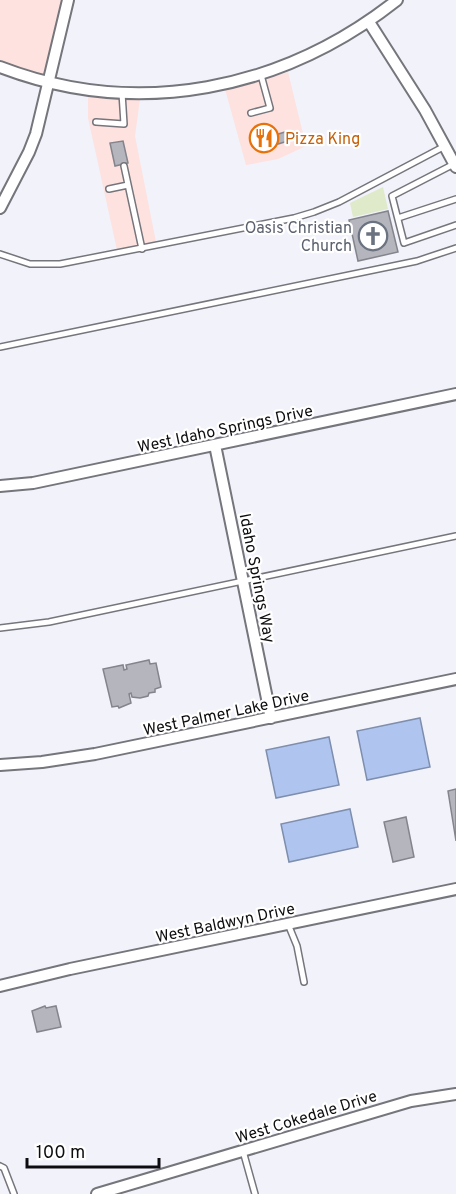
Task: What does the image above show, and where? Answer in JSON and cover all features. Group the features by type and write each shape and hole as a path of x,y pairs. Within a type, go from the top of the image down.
{"street":[{"path":"0,208 29,152 41,116 68,0"},
{"path":"0,67 49,83 122,93 182,91 227,84 261,75 314,54 369,22 397,0"},
{"path":"369,22 420,102 455,166"},
{"name":"West Idaho Springs Drive","path":"0,486 33,483 456,394"},
{"name":"Idaho Springs Way","path":"215,445 271,718"},
{"name":"West Palmer Lake Drive","path":"0,765 42,762 95,754 456,679"},
{"name":"West Baldwyn Drive","path":"0,986 456,889"},
{"name":"West Cokedale Drive","path":"97,1194 411,1101 456,1094"}],"lane":[{"path":"250,113 270,108 261,75"},
{"path":"96,122 124,124 122,93"},
{"path":"0,254 14,260 45,265 60,264 294,218 339,202 445,146"},
{"path":"124,166 142,249"},
{"path":"455,166 392,196 404,243 456,225"},
{"path":"109,189 128,185"},
{"path":"398,218 456,199"},
{"path":"0,347 417,261 456,248"},
{"path":"0,628 49,622 456,536"},
{"path":"288,924 297,946 304,982"},
{"path":"243,1150 255,1194"},
{"path":"0,1166 4,1168 15,1194"}],"shaded area":[{"path":"0,0 68,0 49,83 0,67"},
{"path":"288,72 306,146 278,159 246,165 225,89"},
{"path":"88,97 140,99 135,136 156,242 117,250 88,118"}],"green space":[{"path":"383,187 388,209 353,217 350,203"}],"water":[{"path":"420,718 430,767 367,780 357,731"},
{"path":"329,737 339,785 276,798 266,750"},
{"path":"350,809 358,847 289,862 281,824"}],"building":[{"name":"Pizza King","path":"268,126 274,146 260,150 255,130"},
{"path":"285,132 288,141 278,144 275,135"},
{"path":"123,141 128,163 115,166 110,143"},
{"name":"Oasis Christian Church","path":"388,211 398,252 358,261 349,220"},
{"path":"149,660 150,664 156,663 161,687 149,693 148,696 140,698 132,697 131,693 129,694 131,703 119,708 118,706 112,707 103,669 123,665 124,670 127,669 126,665"},
{"path":"456,789 456,841 448,791"},
{"path":"406,817 414,857 393,862 384,822"},
{"path":"45,1006 46,1008 56,1006 61,1027 37,1032 32,1011"}],"place":[{"name":"Pizza King","path":"264,138"},
{"name":"Oasis Christian Church","path":"373,236"}]}
